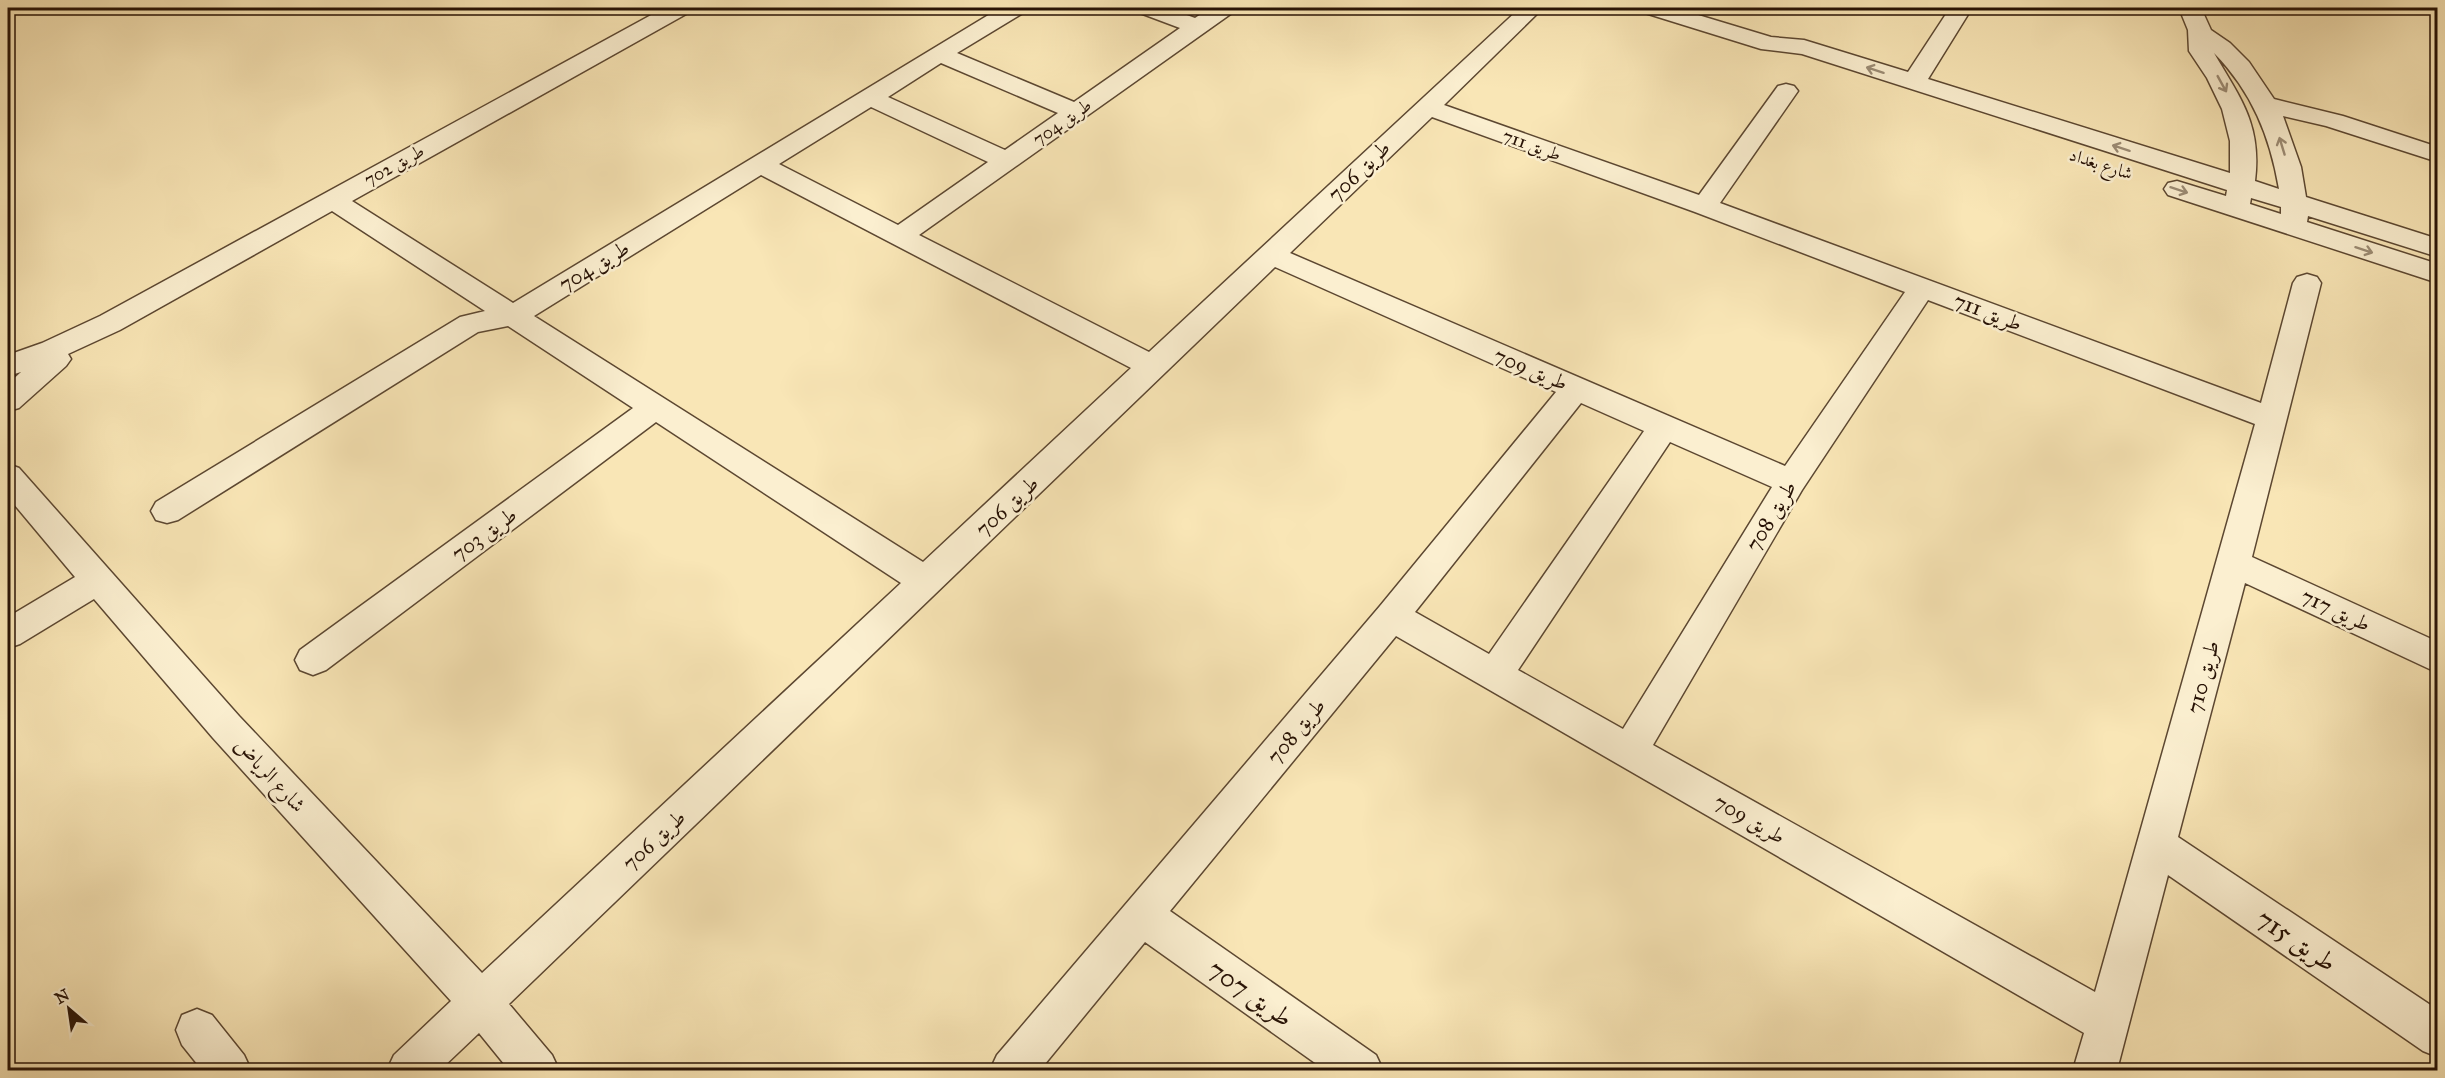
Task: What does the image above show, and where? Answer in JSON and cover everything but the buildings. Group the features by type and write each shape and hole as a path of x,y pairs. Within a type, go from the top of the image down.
{"street":[{"name":"طريق 702","path":"8,366 52,350 110,323 680,8"},
{"name":"طريق 704","path":"168,511 470,324 512,316 1015,8"},
{"path":"1148,8 1197,27"},
{"name":"طريق 704","path":"900,236 1224,8"},
{"name":"طريق 706","path":"409,1071 1532,8"},
{"name":"شارع بغداد","path":"1653,8 1769,44 1796,45 1914,82 2239,197"},
{"path":"1914,82 1961,8"},
{"path":"2190,8 2200,33 2199,46 2231,99 2241,128 2245,157 2239,197"},
{"path":"2200,33 2232,55 2264,104 2279,135 2289,169 2295,215"},
{"name":"شارع بغداد","path":"1769,44 1798,63 2295,215 2438,274"},
{"path":"939,54 1076,112"},
{"path":"1704,206 1786,91"},
{"path":"869,97 1007,160"},
{"path":"2264,104 2334,121 2438,155"},
{"name":"طريق 711","path":"1427,107 1704,206 2272,420"},
{"path":"760,164 1153,368"},
{"path":"331,200 927,582"},
{"name":"شارع بغداد","path":"2295,215 2438,248"},
{"name":"طريق 709","path":"1271,255 1791,482"},
{"name":"طريق 710","path":"2095,1071 2234,563 2307,283"},
{"name":"طريق 708","path":"1630,751 1791,482 1923,288"},
{"name":"طريق 702","path":"8,400 45,367 110,323"},
{"name":"طريق 708","path":"1012,1071 1392,616 1576,388"},
{"name":"طريق 703","path":"313,660 655,407"},
{"path":"1495,675 1664,426"},
{"name":"شارع الرياض","path":"8,476 226,727 482,1004 537,1071"},
{"name":"طريق 717","path":"2234,563 2438,658"},
{"path":"8,634 98,580"},
{"name":"طريق 709","path":"1392,616 2108,1023"},
{"name":"طريق 715","path":"2156,844 2438,1036"},
{"name":"طريق 707","path":"1142,915 1360,1071"},
{"path":"196,1030 229,1071"}]}
